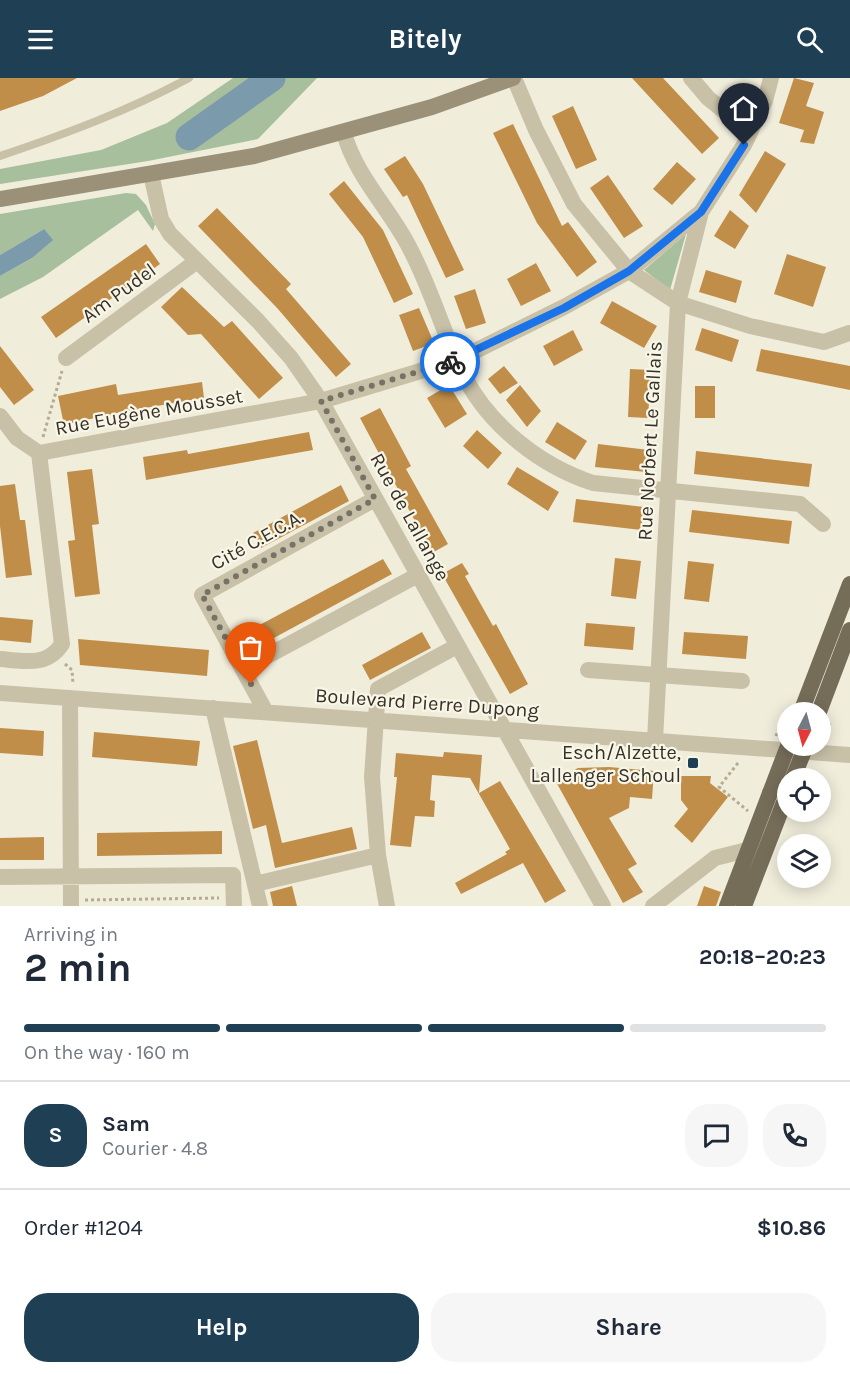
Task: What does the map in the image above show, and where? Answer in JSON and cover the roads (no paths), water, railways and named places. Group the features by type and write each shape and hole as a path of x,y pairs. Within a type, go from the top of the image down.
{"main road":[{"path":"0,199 254,156 432,107 514,78"},
{"path":"809,702 850,584"},
{"path":"810,702 850,630"},
{"path":"727,906 747,850 777,800"},
{"path":"744,906 777,806"},
{"path":"747,850 754,880"}],"street":[{"path":"514,78 536,130 574,204 629,271 678,303 750,327 824,342 849,333"},
{"path":"691,78 708,98 750,132"},
{"path":"701,212 750,132 765,101 771,78"},
{"path":"344,133 349,154 396,222 420,266 467,381 484,405 539,459 566,474 593,483 800,504 823,524"},
{"name":"Rue de Lallange","path":"151,174 161,219 170,234 291,358 321,401 603,906"},
{"name":"Rue Eugène Mousset","path":"0,416 17,438 39,453 321,401 457,360 564,308 629,271 701,212"},
{"name":"Rue Norbert Le Gallais","path":"655,740 678,303 701,212"},
{"name":"Am Pudel","path":"66,358 197,261"},
{"path":"0,659 37,661 55,655 62,644 39,453"},
{"name":"Cité C.E.C.A.","path":"266,712 202,595 375,499"},
{"path":"243,669 418,575"},
{"path":"387,906 378,855 372,777 378,689 458,646"},
{"path":"588,669 742,681"},
{"name":"Boulevard Pierre Dupong","path":"0,693 850,755"},
{"path":"71,903 72,698"},
{"path":"213,708 260,906"},
{"path":"653,906 715,858 747,850"},
{"path":"255,884 378,855"},
{"path":"0,877 233,875 234,902"}],"lane":[{"path":"0,156 84,128 152,98 189,78"}],"water":[{"path":"44,229 53,240 32,258 0,276 0,255"}],"waterway":[{"path":"189,137 272,78"}],"place":[{"name":"Esch/Alzette, Lallenger Schoul","path":"693,763"}]}
